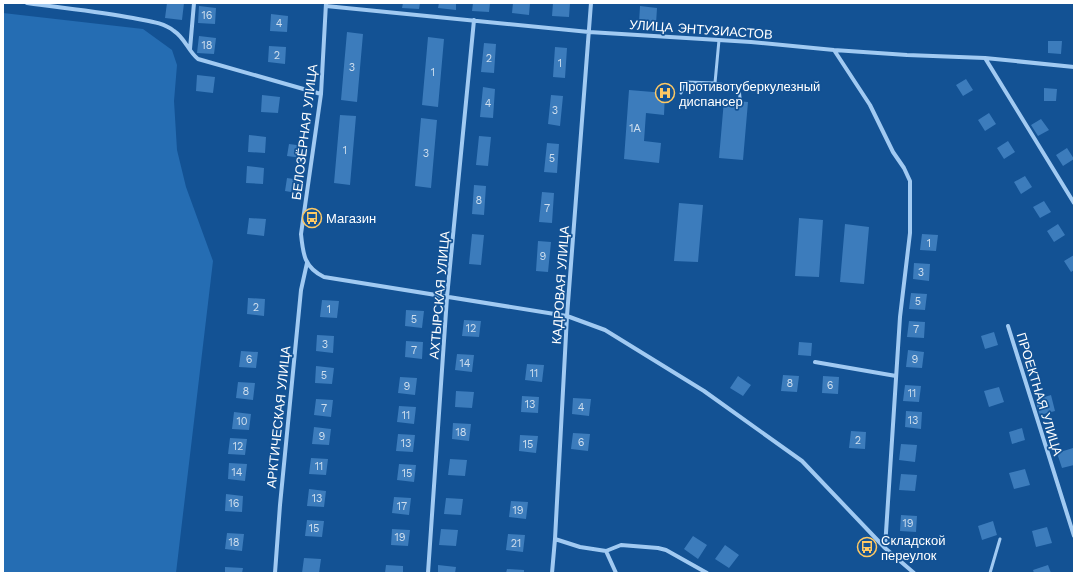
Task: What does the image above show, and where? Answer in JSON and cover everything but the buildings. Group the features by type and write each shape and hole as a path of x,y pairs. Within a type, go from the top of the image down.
{"street":[{"path":"26,3 117,15 159,23 176,31 194,55 203,60 321,94"},
{"path":"72,9 73,3"},
{"path":"190,50 194,3"},
{"name":"КАДРОВАЯ УЛИЦА","path":"552,573 567,316 591,3"},
{"name":"УЛИЦА ЭНТУЗИАСТОВ","path":"326,4 589,32 719,40 906,55 985,58 1074,67"},
{"name":"БЕЛОЗЁРНАЯ УЛИЦА","path":"307,263 301,234 321,94 326,4"},
{"name":"АХТЫРСКАЯ УЛИЦА","path":"428,573 447,297 474,20"},
{"path":"834,50 870,105 893,152 904,168 910,181 910,233 900,317 885,548"},
{"path":"985,58 1074,203"},
{"path":"307,263 314,272 324,277 567,316 605,330 704,391 802,461 885,548 914,573"},
{"name":"АРКТИЧЕСКАЯ УЛИЦА","path":"275,573 280,505 301,290 307,263"},
{"name":"ПРОЕКТНАЯ УЛИЦА","path":"1008,326 1074,536"},
{"path":"815,362 896,376"},
{"path":"555,540 580,547 606,551 622,545 658,548 666,550 707,573"},
{"path":"606,551 616,573"}],"lane":[{"path":"715,83 719,40"},
{"path":"681,94 685,82 715,83 739,88 740,98"},
{"path":"990,573 1000,540"}],"shaded area":[{"path":"3,13 143,29 172,50 177,65 174,101 177,150 186,187 213,261 176,573 3,573"}],"place":[{"name":"Противотуберкулезный диспансер","path":"665,93"},
{"name":"Магазин","path":"312,218"},
{"name":"Складской переулок","path":"867,547"}]}
